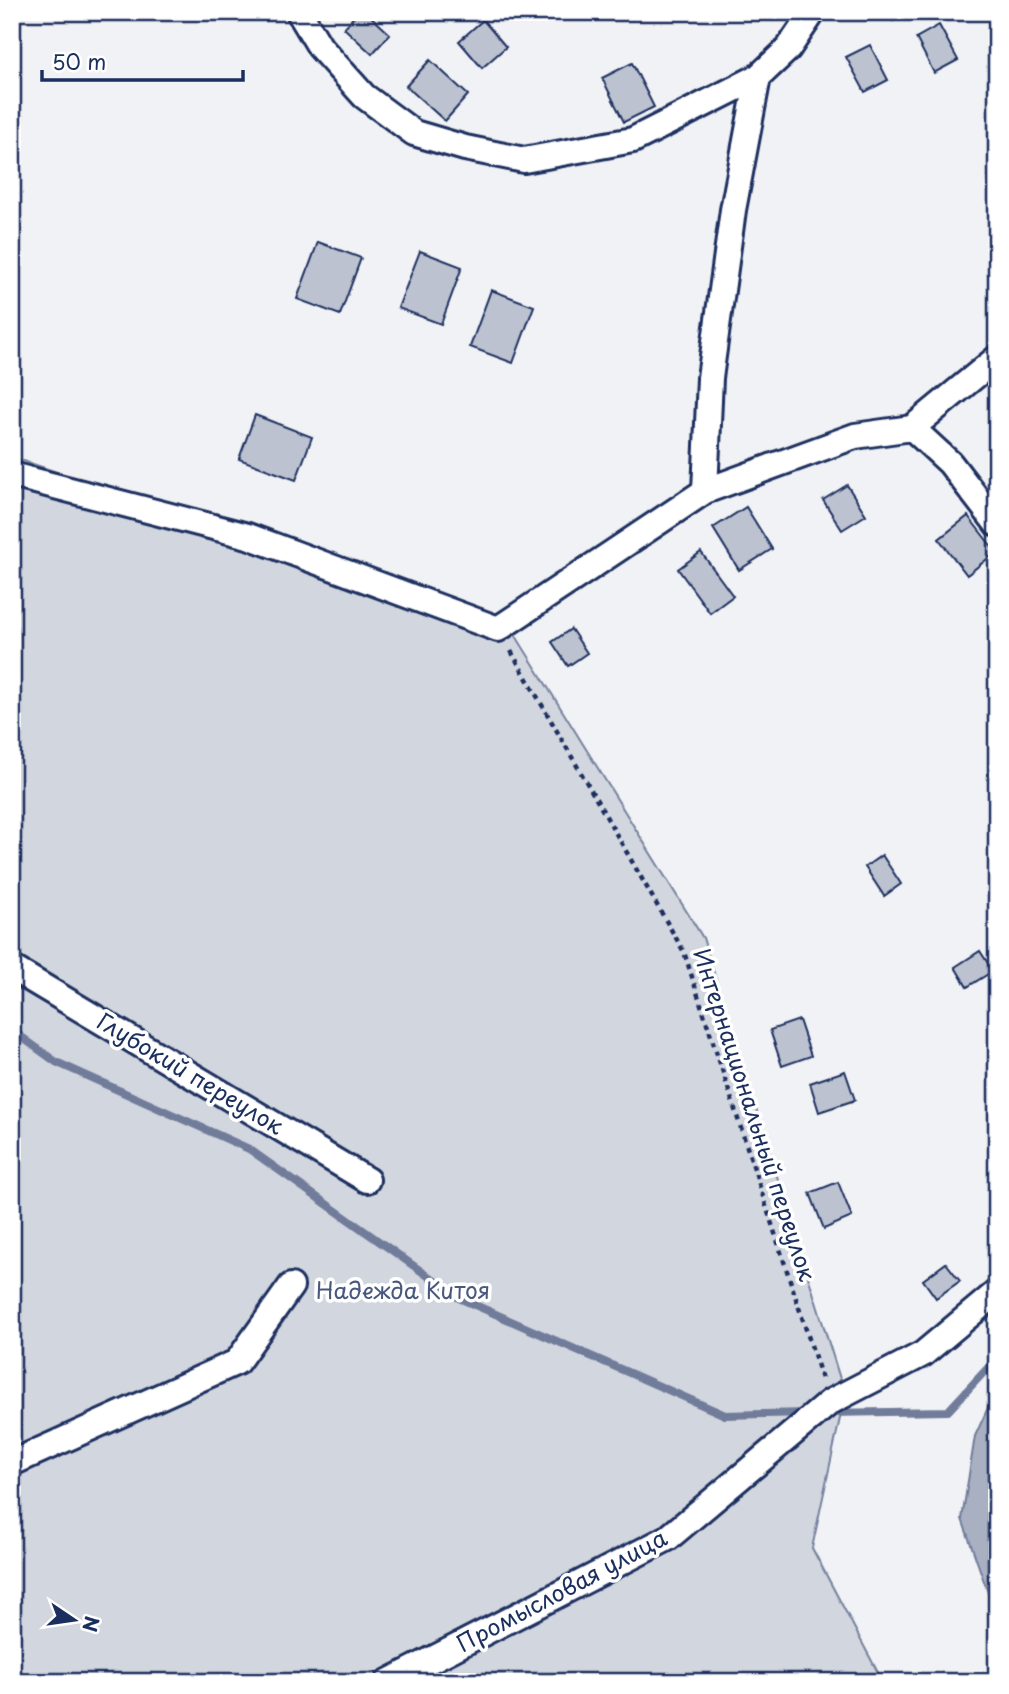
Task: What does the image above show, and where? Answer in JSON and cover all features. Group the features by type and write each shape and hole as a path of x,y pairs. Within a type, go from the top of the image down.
{"street":[{"path":"299,12 320,47 364,96 414,133 465,148 524,160 633,140 758,77 788,49 813,12"},
{"path":"705,491 710,378 733,210 758,77"},
{"path":"12,475 247,536 498,629 705,491 855,436 912,428 997,358"},
{"path":"912,428 950,463 997,524"},
{"name":"Глубокий переулок","path":"12,968 367,1180"},
{"path":"12,1463 237,1362 291,1286"},
{"name":"Промысловая улица","path":"388,1682 668,1538 830,1402 923,1354 997,1292"}],"path":[{"name":"Интернациональный переулок","path":"498,629 684,952 830,1402"}],"green space":[{"name":"Надежда Китоя","path":"12,457 508,623 703,938 845,1395 812,1548 883,1682 12,1682"}],"water":[{"path":"997,1388 997,1618 962,1519 975,1436"}],"building":[{"path":"358,12 366,12 390,34 372,54 344,28"},
{"path":"888,12 910,12 893,21"},
{"path":"483,20 506,47 482,68 459,41"},
{"path":"939,25 958,60 934,73 916,38"},
{"path":"870,45 888,80 865,92 846,57"},
{"path":"430,60 468,95 445,121 406,86"},
{"path":"632,63 654,107 624,122 602,78"},
{"path":"318,242 361,258 340,315 297,299"},
{"path":"420,251 462,267 441,324 398,308"},
{"path":"491,290 534,306 513,363 470,347"},
{"path":"255,415 312,437 296,480 239,459"},
{"path":"847,485 866,515 842,530 823,500"},
{"path":"746,507 772,549 739,570 713,528"},
{"path":"968,516 996,552 967,575 939,539"},
{"path":"701,552 733,596 710,613 678,569"},
{"path":"571,629 587,653 568,666 552,642"},
{"path":"882,855 901,884 884,896 865,867"},
{"path":"980,951 993,971 967,987 955,967"},
{"path":"799,1020 811,1056 782,1066 770,1030"},
{"path":"845,1071 855,1100 819,1112 810,1083"},
{"path":"838,1182 852,1217 824,1229 810,1193"},
{"path":"946,1263 960,1281 936,1298 923,1280"}],"waterway":[{"path":"12,1030 56,1062 249,1149 459,1298 725,1415 808,1413"},
{"path":"828,1413 948,1411 997,1358"}]}
